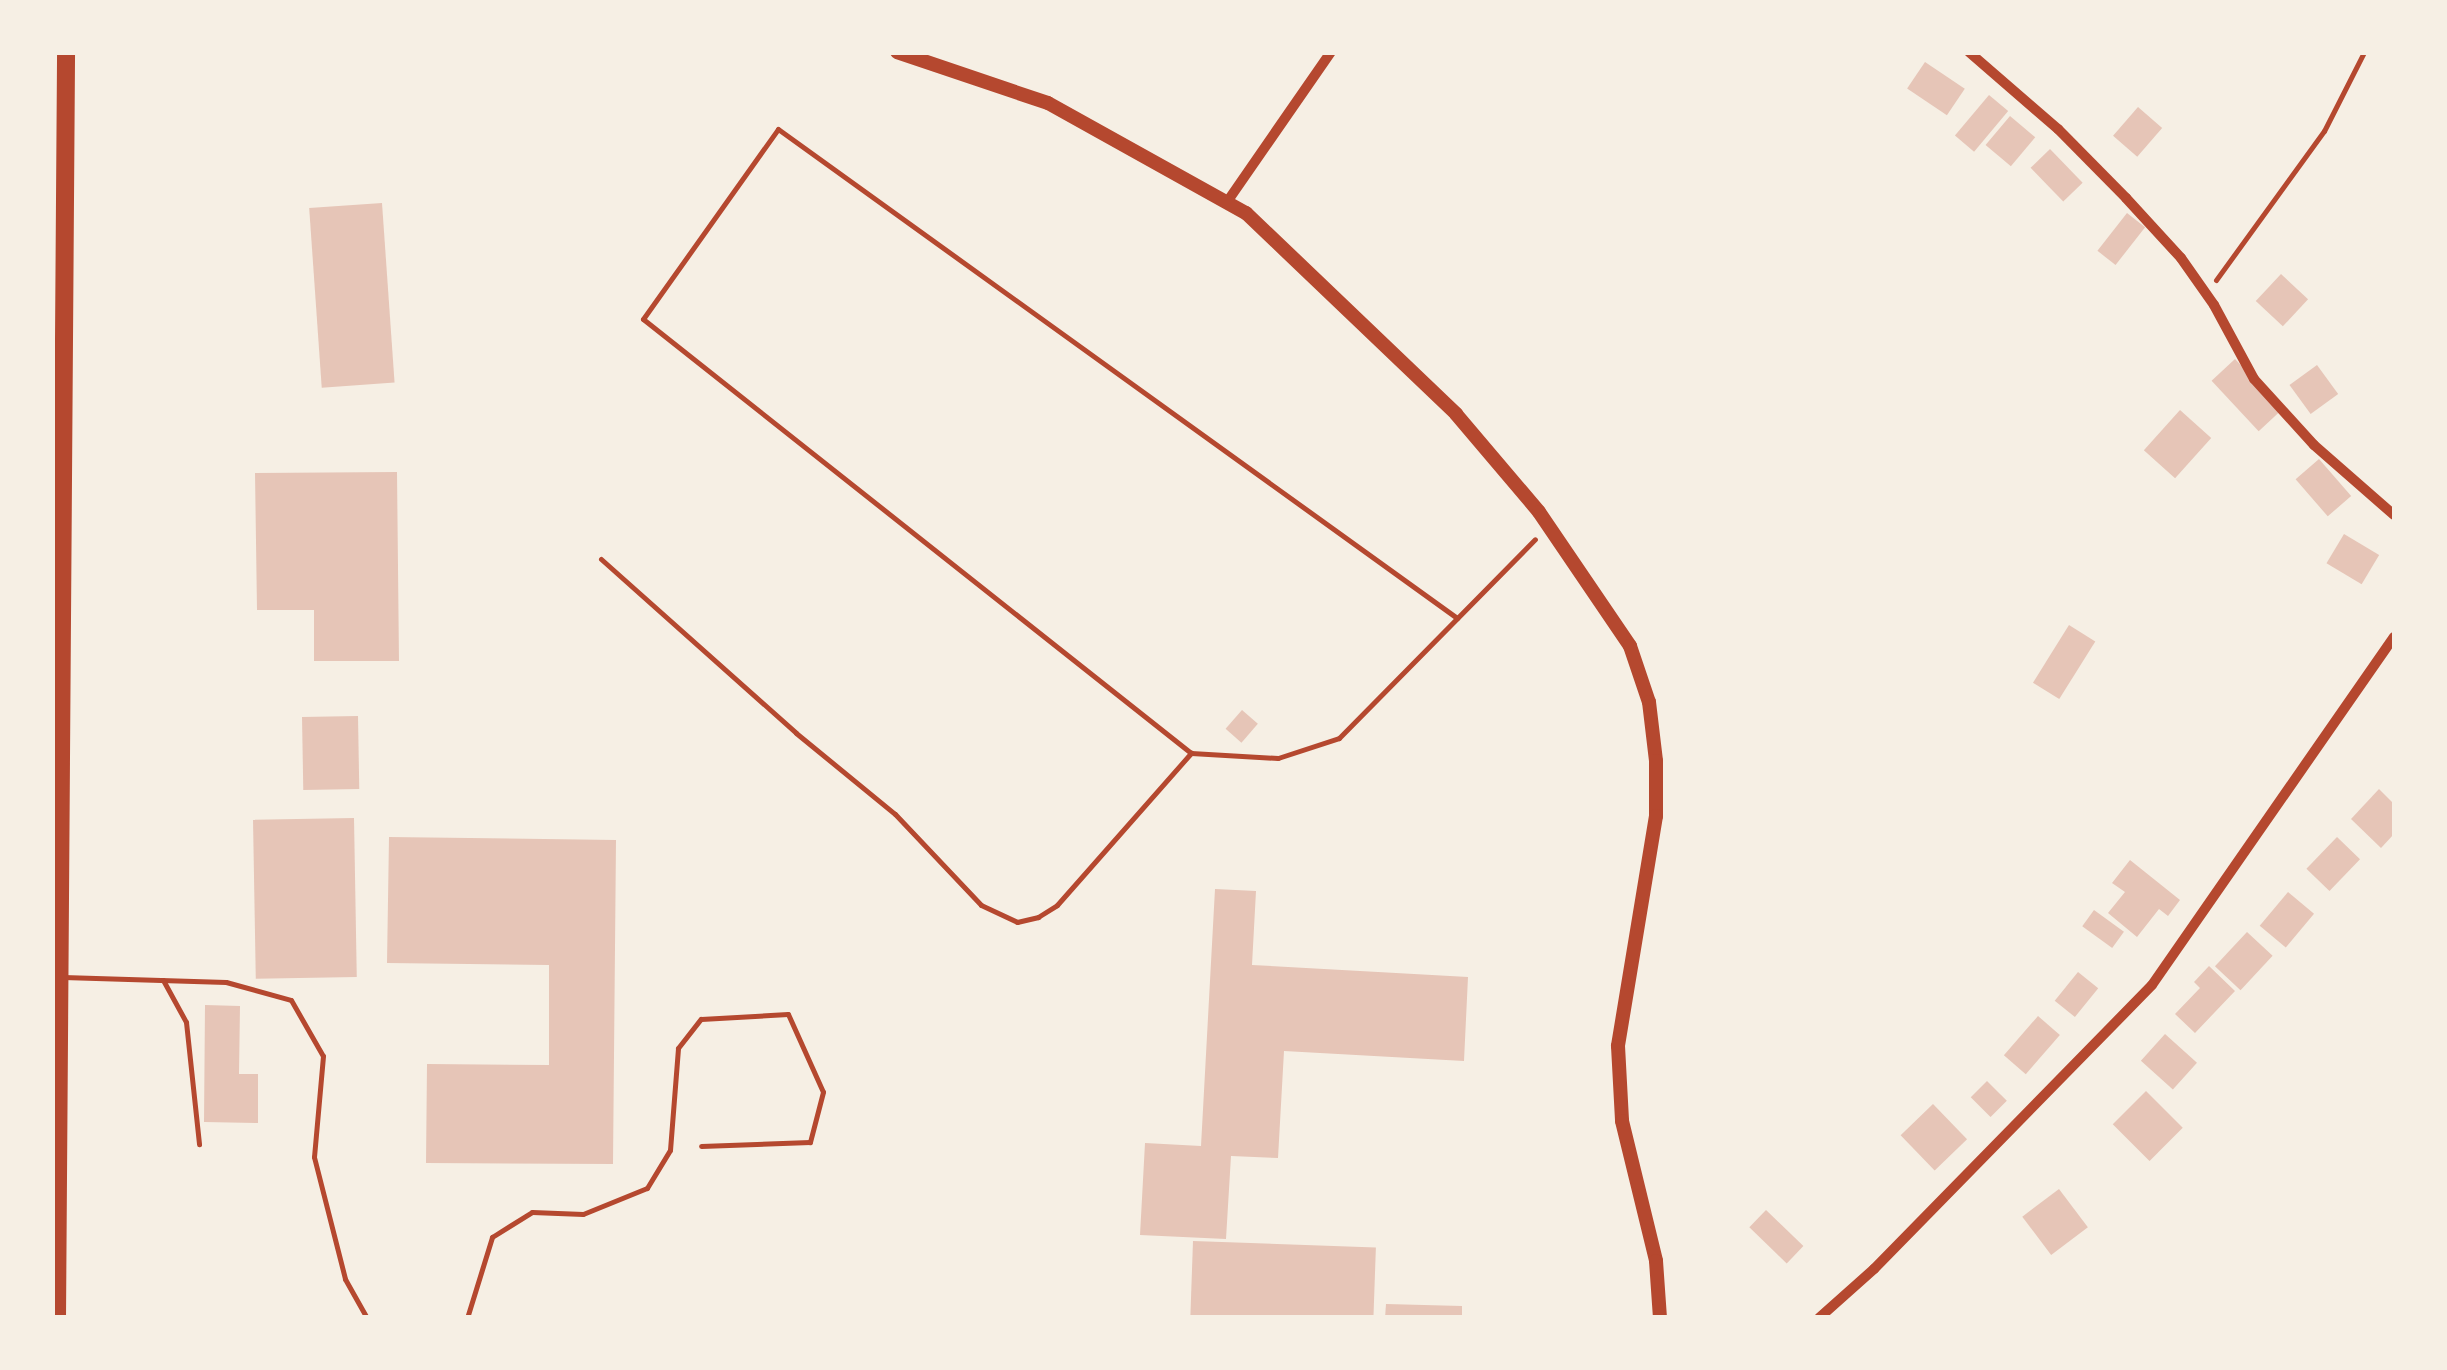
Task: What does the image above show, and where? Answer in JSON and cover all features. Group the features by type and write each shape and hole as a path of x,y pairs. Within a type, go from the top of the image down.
{"highway":[{"path":"57,1318 66,52"}],"street":[{"path":"897,52 1048,103 1252,218 1456,414 1548,526 1630,646 1649,702 1656,761 1656,816 1618,1046 1622,1121 1656,1260 1660,1318"},
{"path":"1227,202 1331,52"},
{"path":"1969,52 2086,156 2181,258 2254,379 2314,444 2394,515"},
{"path":"1819,1318 1874,1270 2152,985 2394,638"}],"lane":[{"path":"60,977 226,982 291,1000 323,1056 314,1158 345,1279 367,1318"},
{"path":"163,980 186,1022 199,1144"},
{"path":"467,1318 492,1236 532,1212 583,1214 647,1188 670,1150 678,1048 701,1019 788,1014 823,1092 810,1142 702,1146"}],"path":[{"path":"2206,294 2324,130 2364,52"},
{"path":"1457,618 778,129 643,319 1191,752 1278,758 1339,738 1548,526"},
{"path":"601,559 796,733 895,814 982,905 1016,922 1038,918 1057,905 1191,752"}],"building":[{"path":"1925,62 1965,89 1947,115 1907,89"},
{"path":"1989,95 2008,111 1974,152 1955,136"},
{"path":"2138,107 2162,128 2137,157 2113,136"},
{"path":"2010,116 2035,137 2011,166 1986,145"},
{"path":"2050,149 2083,183 2063,202 2031,168"},
{"path":"382,203 395,383 322,388 309,208"},
{"path":"2127,213 2145,227 2116,265 2097,251"},
{"path":"2281,274 2308,299 2283,326 2256,301"},
{"path":"2235,359 2282,409 2259,431 2212,381"},
{"path":"2317,365 2338,394 2311,414 2289,385"},
{"path":"2180,410 2211,438 2175,478 2144,450"},
{"path":"2319,459 2351,496 2328,516 2296,479"},
{"path":"397,472 399,661 314,661 314,610 257,610 255,473"},
{"path":"2344,534 2379,555 2362,584 2326,563"},
{"path":"2069,625 2095,641 2059,699 2033,683"},
{"path":"1242,710 1258,724 1241,743 1226,729"},
{"path":"358,716 359,789 303,790 302,717"},
{"path":"2379,789 2394,804 2394,834 2381,848 2351,819"},
{"path":"354,818 357,977 256,979 253,820"},
{"path":"389,837 616,840 613,1164 426,1163 427,1064 549,1065 549,965 387,963"},
{"path":"2337,837 2360,859 2329,891 2306,869"},
{"path":"2130,860 2180,900 2168,916 2159,909 2137,937 2108,913 2125,892 2112,883"},
{"path":"1215,889 1256,891 1252,965 1468,977 1464,1061 1284,1051 1278,1158 1231,1156 1226,1239 1140,1235 1145,1143 1201,1146"},
{"path":"2288,892 2314,914 2286,948 2260,926"},
{"path":"2094,910 2124,932 2112,948 2082,926"},
{"path":"2247,932 2273,956 2241,990 2215,966"},
{"path":"2209,966 2235,991 2195,1033 2175,1014 2200,988 2194,982"},
{"path":"2078,972 2098,988 2075,1017 2055,1001"},
{"path":"205,1005 240,1006 239,1074 258,1074 258,1123 204,1122"},
{"path":"2038,1016 2060,1035 2026,1074 2004,1055"},
{"path":"2165,1034 2197,1063 2173,1090 2141,1061"},
{"path":"1987,1081 2007,1101 1991,1117 1971,1097"},
{"path":"2146,1091 2183,1128 2150,1161 2113,1124"},
{"path":"1933,1104 1967,1139 1935,1171 1901,1135"},
{"path":"2059,1189 2088,1227 2051,1255 2022,1217"},
{"path":"1766,1210 1803,1246 1787,1263 1749,1227"},
{"path":"1193,1241 1376,1247 1373,1318 1190,1318"},
{"path":"1386,1304 1462,1306 1462,1318 1385,1318"}]}
